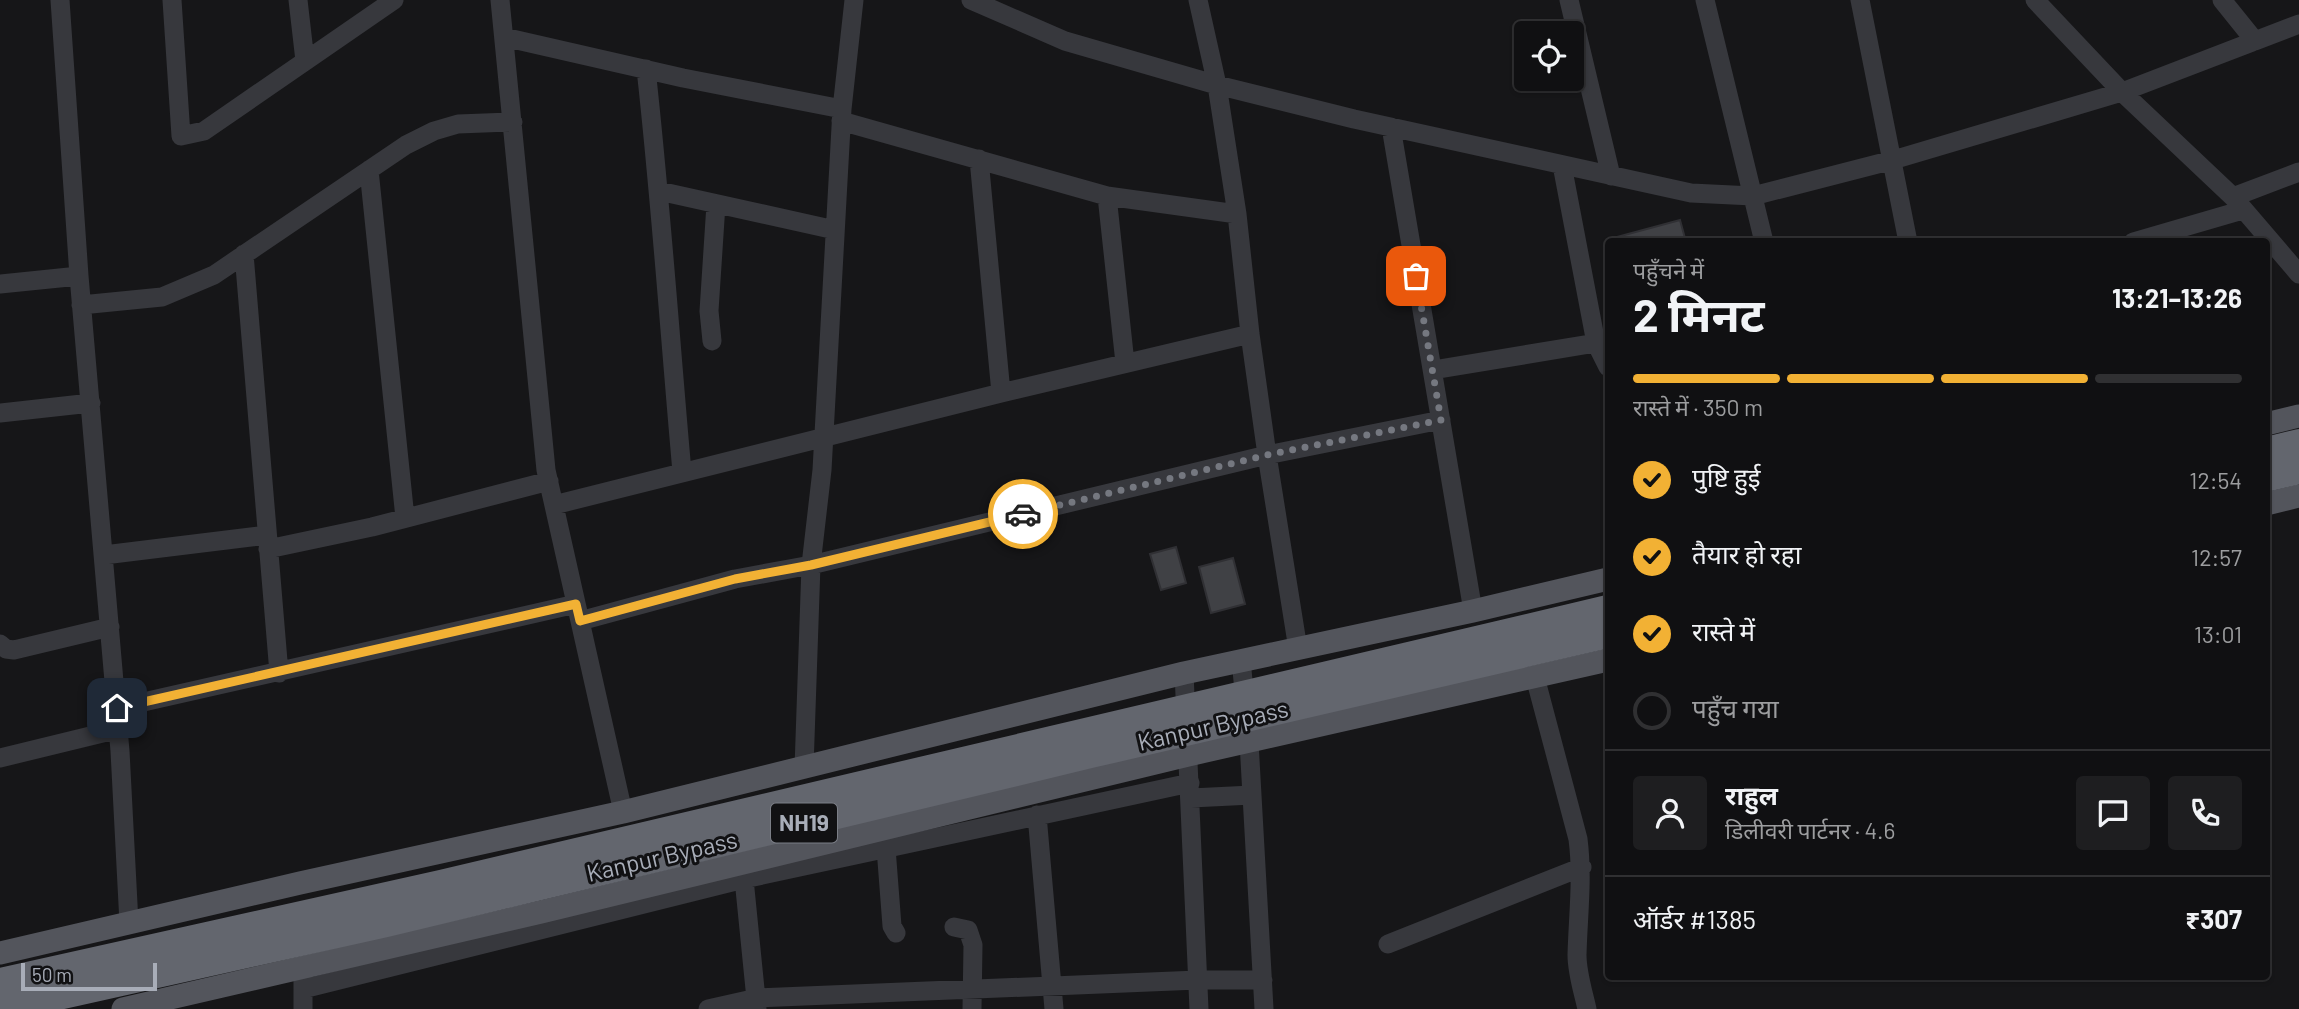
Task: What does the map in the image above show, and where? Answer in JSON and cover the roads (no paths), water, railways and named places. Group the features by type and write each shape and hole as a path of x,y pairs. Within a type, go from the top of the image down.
{"highway":[{"path":"2270,450 2299,443"},
{"path":"2270,477 2299,470"},
{"name":"Kanpur Bypass","path":"0,982 442,884 1605,610"},
{"name":"Kanpur Bypass","path":"0,1009 386,923 1077,757 1605,635"}],"main road":[{"path":"2270,423 2299,416"},
{"path":"2270,503 2299,496"},
{"path":"0,953 623,812 1184,673 1605,580"},
{"path":"123,1009 303,988 1188,755 1605,661"}],"street":[{"path":"60,0 81,305 117,708 129,923"},
{"path":"172,0 181,136 204,131 394,0"},
{"path":"298,0 305,61"},
{"path":"500,0 549,481 623,812"},
{"path":"804,768 811,565 822,470 842,115 854,0"},
{"path":"971,0 1065,41 1217,85 1391,127 1691,193 1753,196 1893,160 2122,92 2299,24"},
{"path":"1198,0 1217,85 1237,214 1250,334 1298,649"},
{"path":"1569,0 1611,176"},
{"path":"1705,0 1763,238"},
{"path":"1860,0 1907,238"},
{"path":"2035,0 2122,92 2238,204 2268,238"},
{"path":"2222,0 2255,41"},
{"path":"504,37 842,115 1107,197 1237,214"},
{"path":"646,69 682,472"},
{"path":"81,305 162,297 214,275 406,145 434,131 458,124 513,122"},
{"path":"1391,127 1473,611"},
{"path":"979,159 1001,393"},
{"path":"1562,165 1596,343 1605,361"},
{"path":"369,170 405,518"},
{"path":"2144,238 2238,204 2299,172"},
{"path":"659,191 835,230"},
{"path":"1107,197 1125,363"},
{"path":"712,341 709,311 716,204"},
{"path":"2270,241 2299,274"},
{"path":"244,254 279,673"},
{"path":"0,284 79,276"},
{"path":"554,505 1001,393 1250,334"},
{"path":"1433,370 1596,343"},
{"path":"0,413 91,403"},
{"path":"117,708 811,565 1267,455 1441,420"},
{"path":"104,555 267,542 405,518 549,481"},
{"path":"0,644 13,650 110,627"},
{"path":"1241,660 1249,742 1264,1009"},
{"path":"1184,673 1199,1009"},
{"path":"1535,677 1578,839 1582,867 1577,956 1587,1009"},
{"path":"0,758 118,729"},
{"path":"303,988 744,879 1037,815 1190,791 1252,795"},
{"path":"1037,815 1054,1009"},
{"path":"886,848 892,926 896,933"},
{"path":"1388,944 1582,867"},
{"path":"744,879 757,1003"},
{"path":"965,910 961,929 973,945 972,999"},
{"path":"708,1009 757,1003 972,999 1054,986 1263,980"}]}
